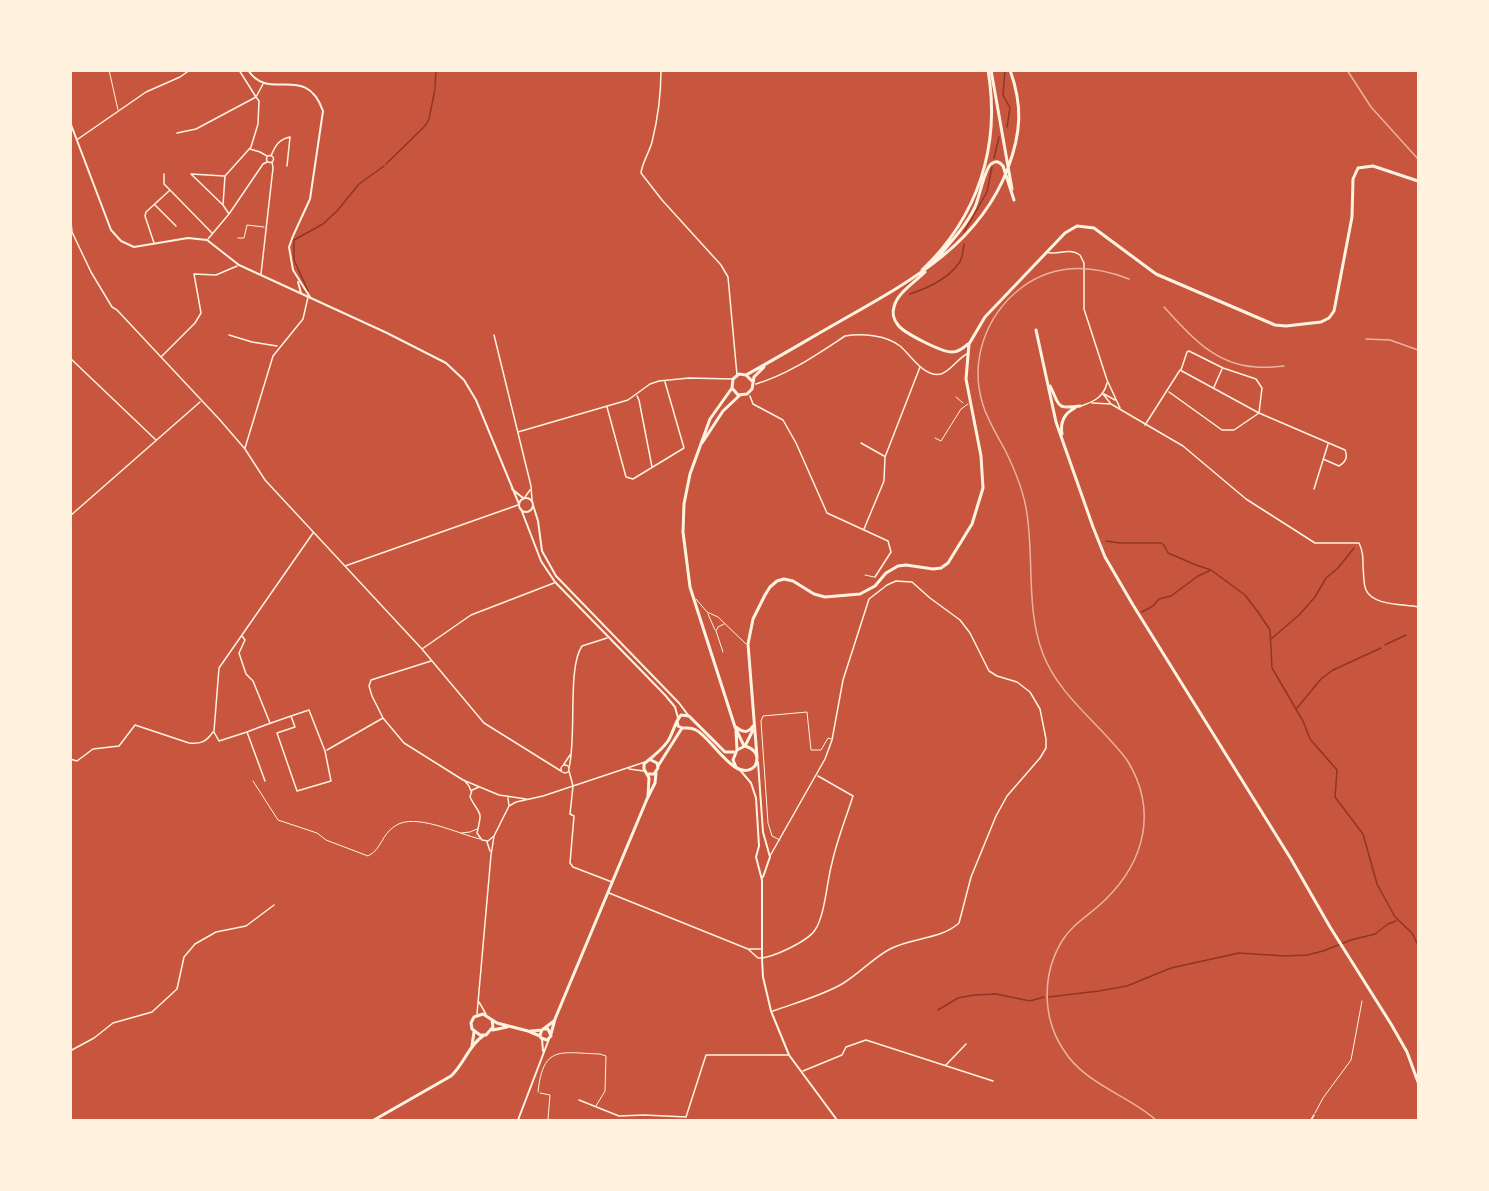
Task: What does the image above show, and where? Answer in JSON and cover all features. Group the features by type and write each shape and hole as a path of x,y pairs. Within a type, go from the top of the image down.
{"main road":[{"path":"757,759 754,750 745,746 735,727 686,572 683,532 687,484 710,419 732,388 733,379 737,375 747,375 765,366 929,268 968,219 982,189 989,165 999,162 1003,166 1014,200 989,70"},
{"path":"918,274 958,228 977,190 990,144 993,120 989,70"},
{"path":"969,344 956,351 945,351 904,331 895,320 894,304 983,216 994,200 1011,158 1020,123 1019,108 1010,71"},
{"path":"647,798 656,783 658,766 682,728 698,730 736,767 740,770 751,770 757,759 748,645 753,619 770,587 777,581 784,579 793,581 814,594 837,598 870,590 886,573 898,566 933,569 941,568 948,563 972,524 983,488 981,456 967,404 966,379 969,344 985,317 1057,239 1077,226 1094,228 1156,274 1268,323 1286,326 1321,322 1329,318 1334,311 1352,217 1355,173 1363,166 1373,166 1419,182"},
{"path":"1036,330 1061,439 1093,527 1118,580 1400,1038 1419,1082"},
{"path":"700,447 723,411 740,395 749,393 754,377 765,366"},
{"path":"747,375 754,383"},
{"path":"1047,382 1058,404 1063,407 1080,406"},
{"path":"732,388 740,395"},
{"path":"1061,439 1063,418 1069,411 1080,406"},
{"path":"472,1048 474,1032 471,1023 477,1015 486,1014 492,1020 528,1031 546,1040 551,1036 555,1020 647,798 650,786 645,772 646,762 660,752 670,738 678,719 682,715 689,717 725,752 736,751 745,746 751,737 754,725"},
{"path":"688,727 691,723 689,717"},
{"path":"678,719 678,726 682,728"},
{"path":"735,727 744,732 754,725"},
{"path":"735,727 736,751 733,760 736,767"},
{"path":"651,760 658,766"},
{"path":"645,772 651,775 656,773"},
{"path":"491,1031 492,1020"},
{"path":"540,1037 542,1029 555,1020"},
{"path":"374,1120 451,1076 483,1036 508,1026"},
{"path":"528,1031 548,1029 551,1036"},
{"path":"474,1032 483,1036"}],"street":[{"path":"77,140 146,92 190,70"},
{"path":"223,205 225,176 249,149 258,124 259,101 239,70"},
{"path":"245,449 269,364 279,346 303,319 310,298 290,260 290,243 310,199 323,111 317,98 306,86 263,84 248,70"},
{"path":"661,70 660,100 656,121 641,173 662,200 721,265 728,277 737,375"},
{"path":"177,133 196,129 256,97 263,84"},
{"path":"70,122 113,234 121,242 130,246 195,237 207,240 239,265 433,356 457,372 476,400 541,561 555,582 665,695 675,707 678,719"},
{"path":"261,275 273,168 271,156 274,147 281,140 290,137 287,166"},
{"path":"249,149 268,157"},
{"path":"267,162 268,157"},
{"path":"207,240 229,214 263,164 272,162"},
{"path":"164,174 164,183 213,233"},
{"path":"225,176 191,174 223,205 229,214"},
{"path":"154,244 145,216 146,212 170,190"},
{"path":"155,204 176,226"},
{"path":"70,212 72,232 91,273 112,307 245,449 266,480 422,649 484,723 554,766 570,779"},
{"path":"1045,252 1053,254 1069,251 1080,255 1084,263 1084,309 1107,380 1121,409"},
{"path":"160,358 195,323 201,313 194,274 216,275 239,265"},
{"path":"298,279 301,294"},
{"path":"294,290 299,285"},
{"path":"301,294 304,288"},
{"path":"229,334 252,342 279,346"},
{"path":"754,383 776,378 798,367 845,336 853,334 889,339 899,345 920,367 933,374 942,374 967,354"},
{"path":"494,335 531,486 542,551 556,576 679,703 689,717"},
{"path":"1145,426 1168,392 1180,370 1186,352 1189,351 1222,368 1256,379 1262,388 1258,413 1234,430 1221,430 1168,392"},
{"path":"70,358 156,440"},
{"path":"864,530 884,481 885,457 920,367"},
{"path":"1213,387 1222,368"},
{"path":"1180,370 1258,413 1346,450 1346,460 1339,466 1323,459"},
{"path":"518,432 607,407 636,396 650,384 689,378 733,379"},
{"path":"1091,403 1103,394 1107,380"},
{"path":"607,407 626,477 633,478 684,446 664,381"},
{"path":"1103,394 1116,401"},
{"path":"1103,394 1111,405"},
{"path":"636,396 639,400 652,467"},
{"path":"750,396 753,404 783,420 796,443 826,513 888,541 891,549 875,578"},
{"path":"70,516 201,401"},
{"path":"1080,406 1091,403 1111,405 1121,409 1145,426 1183,446 1246,499 1316,543 1359,543 1362,549 1364,583 1371,598 1419,607"},
{"path":"861,443 885,457"},
{"path":"1314,489 1328,443"},
{"path":"511,486 524,498 532,500"},
{"path":"345,566 519,504 531,486"},
{"path":"521,509 530,511 533,506"},
{"path":"291,716 295,727 277,733 297,791 331,781 325,751 309,710 291,716 270,723 247,732 219,741 214,731 219,668 314,532"},
{"path":"762,880 770,857 817,776 831,740 843,680 865,606 869,599 887,585 896,581 912,582 937,603 956,615 970,633 990,671 997,676 1017,682 1030,692 1040,709 1046,748 1007,796 996,816 971,877 959,923 942,934 902,943 888,950 831,990 771,1011"},
{"path":"422,649 471,615 555,582"},
{"path":"242,635 245,640 239,653 242,664 246,674 253,681 270,723"},
{"path":"608,637 585,644 576,655 569,770 573,786 570,814 574,816 570,863 573,867 613,883"},
{"path":"432,661 371,680 369,686 372,696 383,718 404,743 464,780 506,797 526,799"},
{"path":"325,751 383,718"},
{"path":"70,759 77,761 98,747 119,746 135,725 198,744 205,741 214,731"},
{"path":"247,732 265,781"},
{"path":"563,772 563,766 571,751"},
{"path":"757,759 764,832 770,857"},
{"path":"509,806 646,762"},
{"path":"554,766 563,766 569,770"},
{"path":"625,769 639,769 645,772"},
{"path":"563,772 569,770"},
{"path":"740,770 751,783 756,798 758,852 756,857 762,880 761,950 763,976 771,1011 789,1055 837,1120"},
{"path":"748,949 762,959 807,938 820,922 832,861 853,796 817,776"},
{"path":"464,780 469,786 471,800 481,815 477,834 480,839 486,841 491,855"},
{"path":"471,792 480,787"},
{"path":"477,1015 491,855 494,836 509,806 506,797"},
{"path":"486,841 494,836"},
{"path":"758,852 763,850 768,852"},
{"path":"758,862 763,864 768,862"},
{"path":"608,893 748,949 761,950"},
{"path":"70,1052 94,1038 113,1023 152,1012 177,988 184,957 195,944 216,932 246,926 274,905"},
{"path":"479,1001 486,1014"},
{"path":"518,1120 551,1036"},
{"path":"540,1037 544,1046 543,1054"},
{"path":"801,1072 842,1055 846,1047 866,1040 993,1082"},
{"path":"945,1066 966,1044"},
{"path":"579,1100 619,1116 686,1117 706,1055 789,1055"},
{"path":"1311,1120 1314,1114"}],"lane":[{"path":"109,70 118,110"},
{"path":"238,238 244,238 247,225 266,227"},
{"path":"935,438 941,441 967,404 956,398"},
{"path":"865,575 875,578"},
{"path":"694,600 697,599 707,612 723,652"},
{"path":"707,612 726,624 748,645"},
{"path":"716,631 721,624 726,624"},
{"path":"780,840 772,836 768,823 761,721 763,716 807,712 811,750 821,750 828,738 831,740"},
{"path":"254,781 278,820 317,833 334,843 368,856 376,852 383,836 404,821 416,821 480,839"},
{"path":"459,833 477,829"},
{"path":"1314,1114 1351,1060 1362,1001"},
{"path":"551,1120 548,1119 550,1095 538,1092 538,1082 549,1058 556,1053 606,1056 605,1091 596,1106"}],"waterway":[{"path":"435,87 436,70"},
{"path":"1005,70 1003,95 1010,108 1007,127"},
{"path":"386,164 425,126 429,119 435,89"},
{"path":"994,158 999,137"},
{"path":"308,291 294,260 294,240 323,224 359,184 384,166"},
{"path":"964,232 987,192 992,167"},
{"path":"910,294 931,286 949,274 960,261 964,244"},
{"path":"1106,541 1161,543 1168,553 1211,570 1245,595 1270,630 1272,668 1303,721 1310,739 1337,770 1335,797 1363,834 1377,884 1395,917 1412,933 1418,945"},
{"path":"1271,639 1299,615 1315,597 1326,578 1338,568 1354,548"},
{"path":"1142,612 1153,606 1159,599 1171,596 1198,576 1209,571"},
{"path":"1385,645 1406,635"},
{"path":"1297,708 1321,679 1333,670 1381,648"},
{"path":"1048,997 1127,986 1171,968 1239,953 1307,955 1375,934 1396,921"},
{"path":"938,1010 958,998 974,995 996,994 1030,1001 1044,997"}],"railway":[{"path":"1347,70 1371,107 1418,159"},
{"path":"1129,279 1088,269 1060,270 1047,274 1021,288 998,311 990,325 984,340 978,372 979,388 985,411 1012,465 1024,497 1029,531 1034,620 1043,654 1050,669 1070,697 1127,760 1137,779 1142,797 1143,834 1130,869 1105,900 1071,929 1055,954 1047,995 1051,1023 1063,1049 1083,1072 1156,1120"},
{"path":"1164,307 1193,338 1215,355 1241,365 1284,366"},
{"path":"1366,339 1390,340 1418,350"}]}
